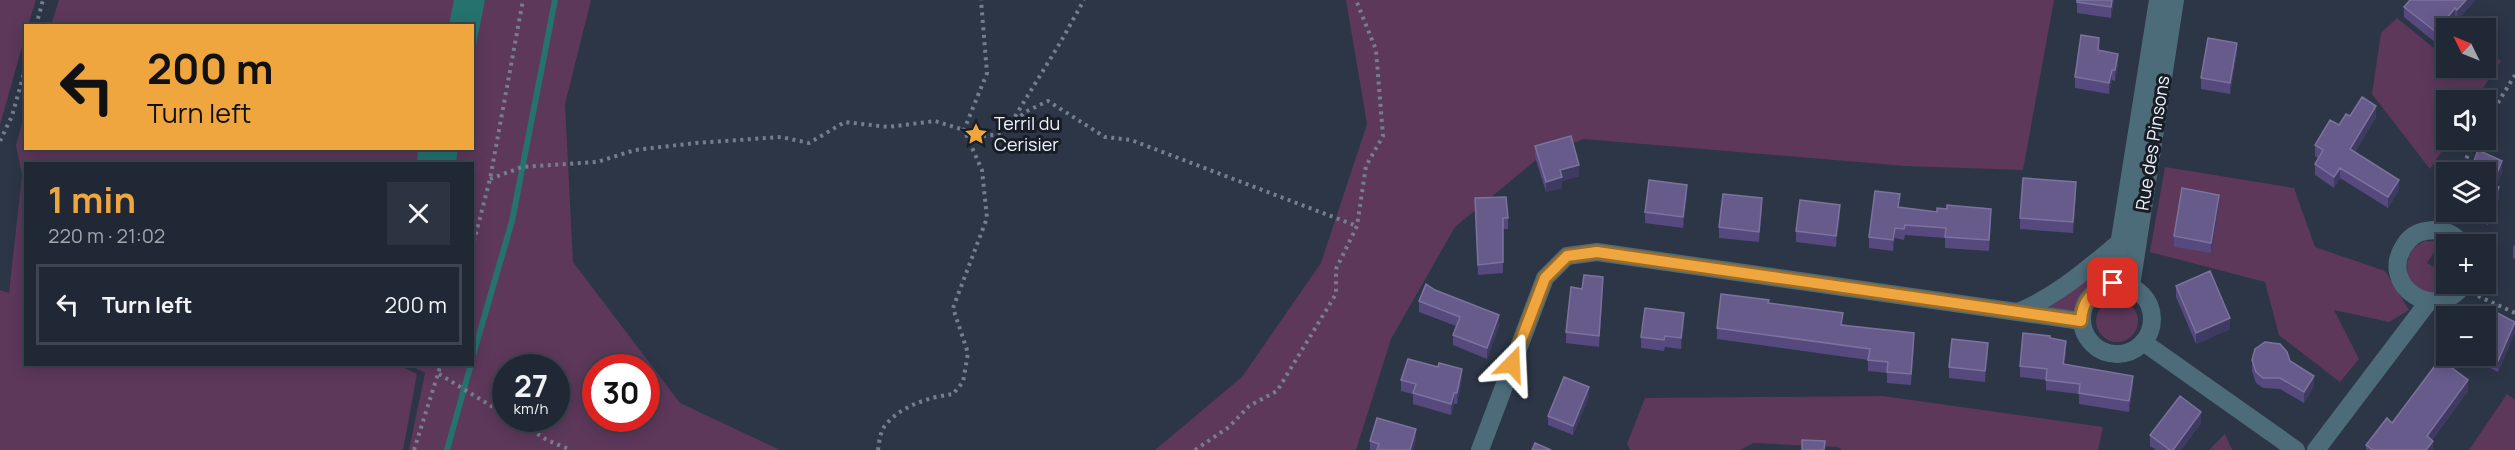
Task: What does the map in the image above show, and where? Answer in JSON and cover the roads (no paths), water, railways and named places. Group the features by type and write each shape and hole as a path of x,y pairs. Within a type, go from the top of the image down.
{"street":[{"name":"Rue des Pinsons","path":"2113,283 2158,0"},
{"name":"Rue des Pinsons","path":"2132,286 2175,0"},
{"path":"2448,234 2436,229 2414,235 2405,243 2397,264 2399,276 2411,294 2429,302 2441,301 2455,294"},
{"path":"2017,312 2040,303 2067,286 2120,242"},
{"path":"1480,450 1545,278 1567,256 1597,252 2081,321"},
{"path":"2113,283 2132,286 2142,294 2151,310 2150,332 2143,342 2130,352 2108,354 2093,346 2085,336 2081,321 2086,301 2091,294 2113,283"},
{"path":"2316,450 2429,302"},
{"path":"2143,342 2296,450"}],"waterway":[{"path":"474,352 512,221 555,0"},
{"path":"447,450 470,366"}],"place":[{"name":"Terril du Cerisier","path":"976,134"}]}
